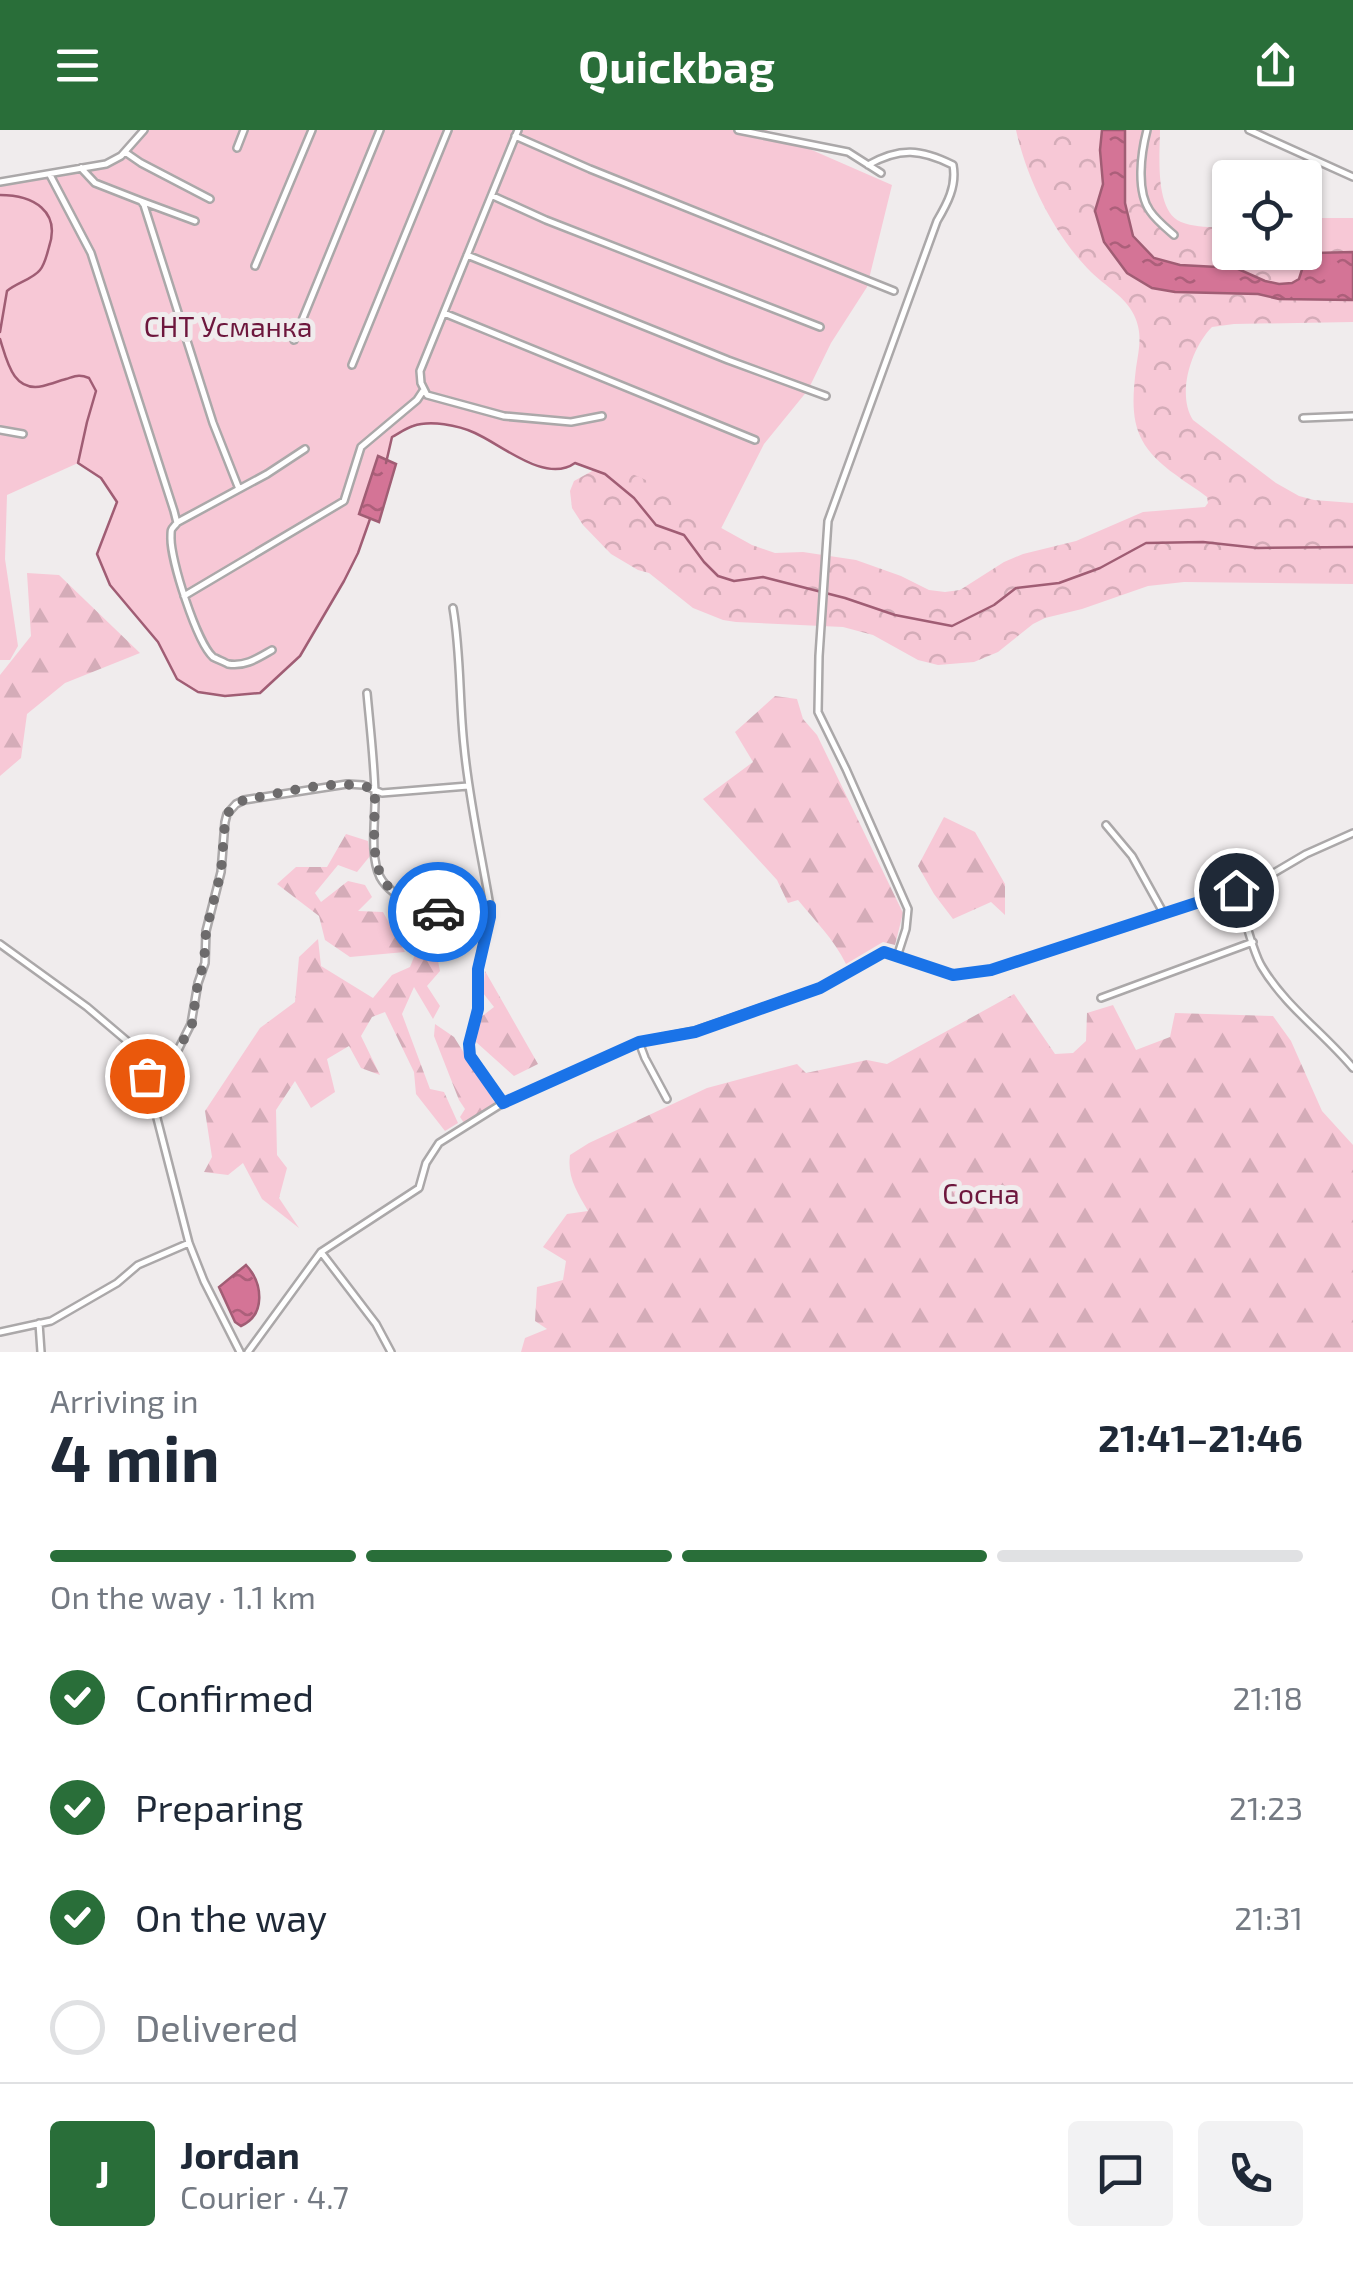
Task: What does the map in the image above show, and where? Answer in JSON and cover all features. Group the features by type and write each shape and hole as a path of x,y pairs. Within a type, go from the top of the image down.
{"street":[{"path":"0,182 106,164 121,156 144,130"},
{"path":"237,148 244,130"},
{"path":"255,266 312,130"},
{"path":"294,340 380,130"},
{"path":"352,365 448,130"},
{"path":"738,130 848,152 881,173"},
{"path":"1147,130 1142,182 1148,209 1174,236"},
{"path":"1249,130 1353,177"},
{"path":"602,416 571,422 504,416 428,395 421,383 420,371 516,133 590,169 894,291"},
{"path":"125,152 210,199"},
{"path":"868,164 886,154 927,152 953,166 954,175 948,202 936,221 828,521 823,578 818,712 908,909 897,956"},
{"path":"81,168 95,183 195,221"},
{"path":"50,175 91,253 177,523"},
{"path":"492,196 820,327"},
{"path":"141,200 213,423 239,489"},
{"path":"467,255 826,396"},
{"path":"444,313 754,440"},
{"path":"184,596 344,501 360,447 418,400 424,389"},
{"path":"1303,418 1353,416"},
{"path":"0,430 24,434"},
{"path":"272,650 250,663 229,664 214,658 184,596 170,542 171,530 304,449"},
{"path":"453,608 460,644 460,698 468,786 490,906 478,969 478,1009 470,1056 503,1103"},
{"path":"367,693 375,789 375,863 381,880 392,891 423,908 470,914 490,906"},
{"path":"147,1076 172,1062 192,1024 206,931 221,872 227,814 236,804 347,784 382,793 468,786"},
{"path":"1106,825 1132,856 1164,914"},
{"path":"248,1352 322,1252 419,1188 426,1164 439,1143 503,1103 639,1042 695,1032 820,988 884,952 953,975 991,970 1254,884 1353,833"},
{"path":"1236,890 1260,966 1308,1024 1332,1043 1353,1068"},
{"path":"1101,998 1253,942"},
{"path":"0,944 87,1007 140,1052 189,1243 240,1352"},
{"path":"639,1042 667,1099"},
{"path":"0,1332 51,1321 117,1283 138,1265 189,1243"},
{"path":"322,1252 392,1352"},
{"path":"39,1324 42,1352"}],"green space":[{"name":"СНТ Усманка","path":"141,130 766,130 892,185 867,287 831,343 808,390 764,444 704,562 605,474 575,463 550,470 473,432 447,425 414,425 392,438 358,553 300,656 260,693 225,696 198,692 177,679 158,642 110,585 97,554 116,502 101,478 78,463 7,495 5,559 18,646 10,660 0,660 0,179 106,162 120,155"},
{"path":"1016,130 1160,130 1160,180 1166,206 1181,222 1212,227 1212,270 1322,270 1322,218 1353,218 1353,322 1212,327 1193,358 1186,397 1193,420 1276,483 1314,500 1353,503 1353,584 1184,582 1148,586 1045,618 998,652 974,662 938,665 918,660 873,635 843,627 723,620 693,608 649,573 611,554 583,525 572,508 570,491 574,481 594,470 621,469 655,484 687,509 752,545 775,553 803,552 856,560 929,590 945,592 960,590 1023,554 1076,541 1143,512 1205,507 1207,497 1161,464 1142,441 1134,416 1140,341 1134,315 1066,242 1035,187"},
{"path":"27,573 59,575 140,653 65,683 27,714 21,758 0,776 0,675 31,636"},
{"path":"775,696 797,699 803,719 817,735 903,913 895,945 883,942 846,964 798,900 788,903 777,880 703,799 753,762 735,732"},
{"path":"944,817 975,832 1005,884 1005,915 991,902 953,919 934,894 918,866"},
{"path":"346,834 368,841 370,856 357,872 338,865 315,893 321,902 348,881 365,885 372,897 358,911 383,912 405,952 350,957 325,940 319,916 277,884 296,867 327,867"},
{"path":"318,939 321,966 373,998 392,975 410,967 420,942 437,956 440,971 427,986 440,1006 433,1019 414,987 402,1014 430,1089 444,1092 458,1123 445,1131 416,1094 414,1072 385,1012 372,1017 361,1036 380,1075 361,1068 349,1046 327,1059 335,1092 311,1108 295,1081 276,1110 277,1155 287,1168 279,1198 299,1228 262,1199 243,1163 228,1175 204,1172 212,1157 205,1111 260,1028 295,1002 299,957"},
{"path":"485,971 538,1064 514,1076 476,1042 481,1017 494,1007 483,993"},
{"name":"Сосна","path":"1014,994 1055,1054 1073,1053 1086,1041 1087,1013 1113,1005 1136,1050 1170,1037 1175,1013 1273,1016 1291,1041 1322,1111 1353,1145 1353,1352 521,1352 525,1338 547,1329 535,1321 537,1287 563,1280 566,1261 543,1247 567,1214 588,1211 571,1177 570,1155 707,1088 797,1064 806,1073 867,1060 887,1064"},
{"path":"435,1024 454,1037 495,1103 464,1123 460,1117 465,1109 434,1036"}],"water":[{"path":"1102,130 1125,130 1125,203 1133,236 1154,258 1180,265 1212,267 1212,270 1240,270 1279,284 1299,279 1302,270 1322,270 1322,253 1353,252 1353,300 1279,299 1258,294 1152,288 1127,273 1104,242 1095,211 1103,184"},
{"path":"378,456 396,464 379,522 359,514"},
{"path":"246,1265 256,1281 259,1298 255,1314 241,1326 235,1322 219,1287"}],"waterway":[{"path":"0,195 33,202 47,215 52,234 40,270 7,291 0,332"},
{"path":"0,339 13,373 25,385 43,386 78,376 89,378 96,391 78,463 101,478 117,502 97,554 110,585 158,642 177,679 198,692 225,696 260,693 300,656 344,581 370,519"},
{"path":"386,463 392,437 408,428 427,423 461,428 538,466 551,469 575,463 605,474 634,498 656,525 684,535 718,576 734,581 763,577 895,615 952,626 994,605 1016,588 1059,583 1100,568 1146,543 1353,547"}],"way so far":[{"path":"147,1076 172,1062 192,1024 208,918 224,856 225,822 236,804 347,784 375,789 375,863 381,880 392,891 438,912"}],"route":[{"path":"438,912 470,914 490,906 478,969 478,1009 469,1044 470,1056 503,1103 639,1042 695,1032 820,988 884,952 953,975 991,970 1236,890"}]}
